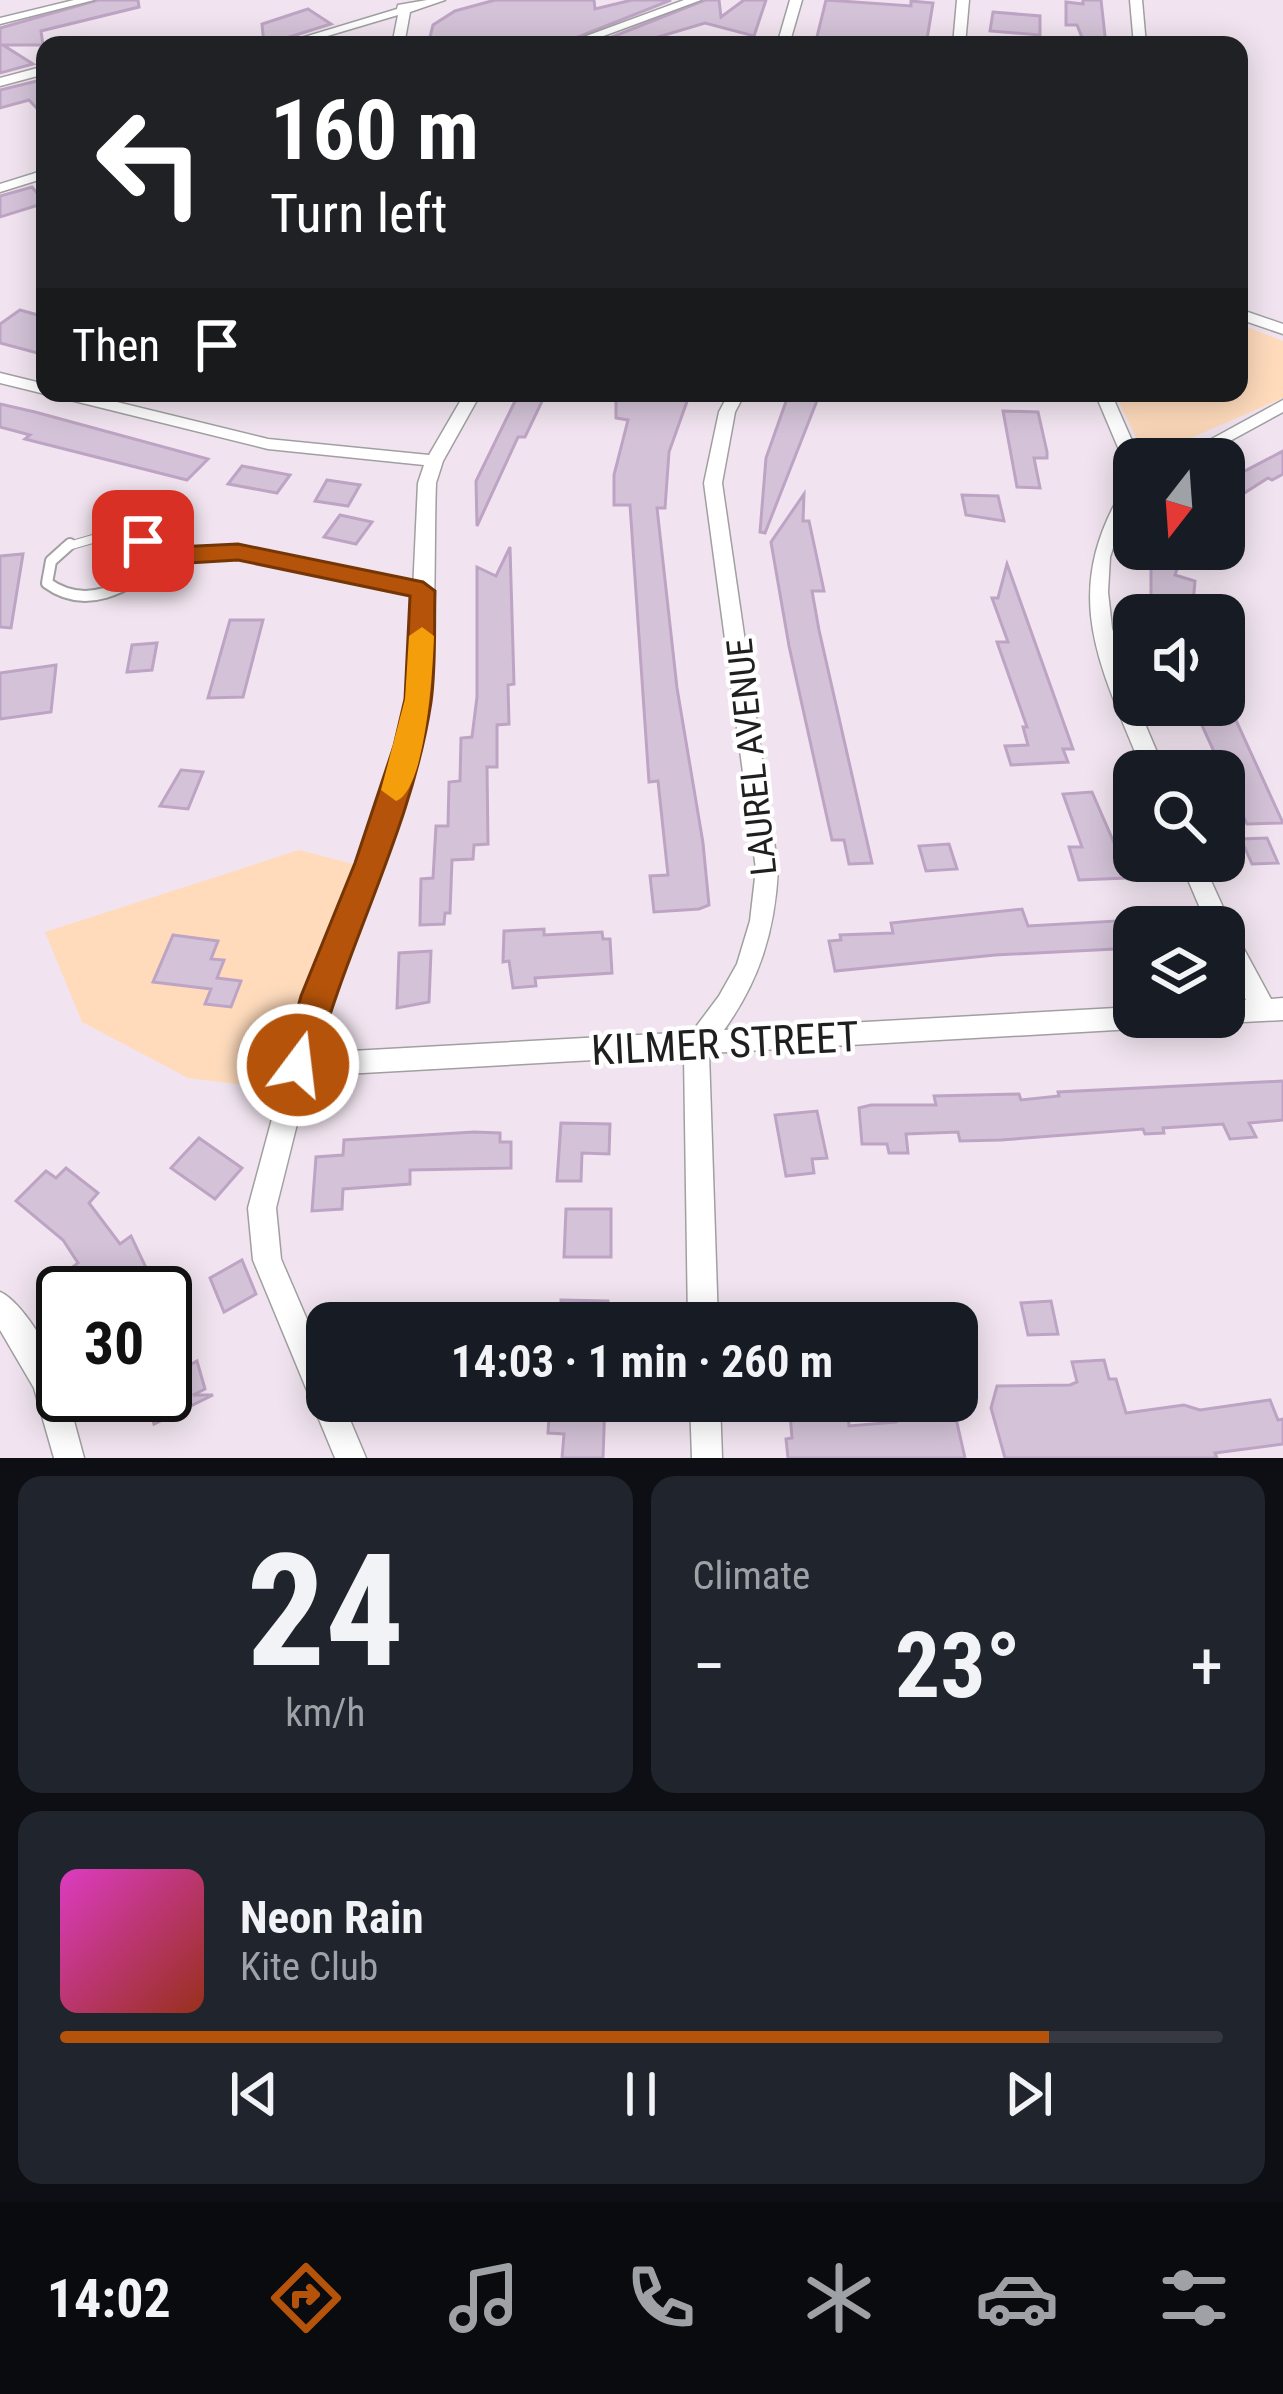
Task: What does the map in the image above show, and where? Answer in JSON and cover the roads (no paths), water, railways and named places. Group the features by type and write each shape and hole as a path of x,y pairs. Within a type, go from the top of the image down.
{"street":[{"path":"0,21 88,0"},
{"path":"390,0 405,10"},
{"path":"315,36 440,0"},
{"path":"593,36 695,0"},
{"path":"786,36 796,0"},
{"path":"960,36 963,0"},
{"path":"1136,0 1139,36"},
{"path":"400,36 405,10"},
{"path":"0,82 36,72"},
{"path":"0,188 36,177"},
{"path":"1248,317 1283,329"},
{"path":"0,378 36,387"},
{"path":"98,402 282,446 434,461"},
{"path":"351,1458 267,1260 262,1208 317,996 377,844 408,746 418,699 427,483 467,402"},
{"name":"LAUREL AVENUE","path":"696,1046 738,995 757,953 765,913 760,793 713,483 732,402"},
{"path":"1107,402 1123,438"},
{"path":"1222,438 1283,405"},
{"path":"1113,521 1102,549 1096,593 1107,648 1146,750"},
{"path":"1245,965 1274,1009"},
{"name":"KILMER STREET","path":"298,1065 1113,1019"},
{"path":"696,1046 703,1302"},
{"path":"0,1306 30,1344 51,1384 69,1458"},
{"path":"706,1422 707,1458"}],"lane":[{"path":"172,556 100,596 67,596 47,583 45,569 55,554 82,538 128,536 172,556 256,555 423,591"}]}
